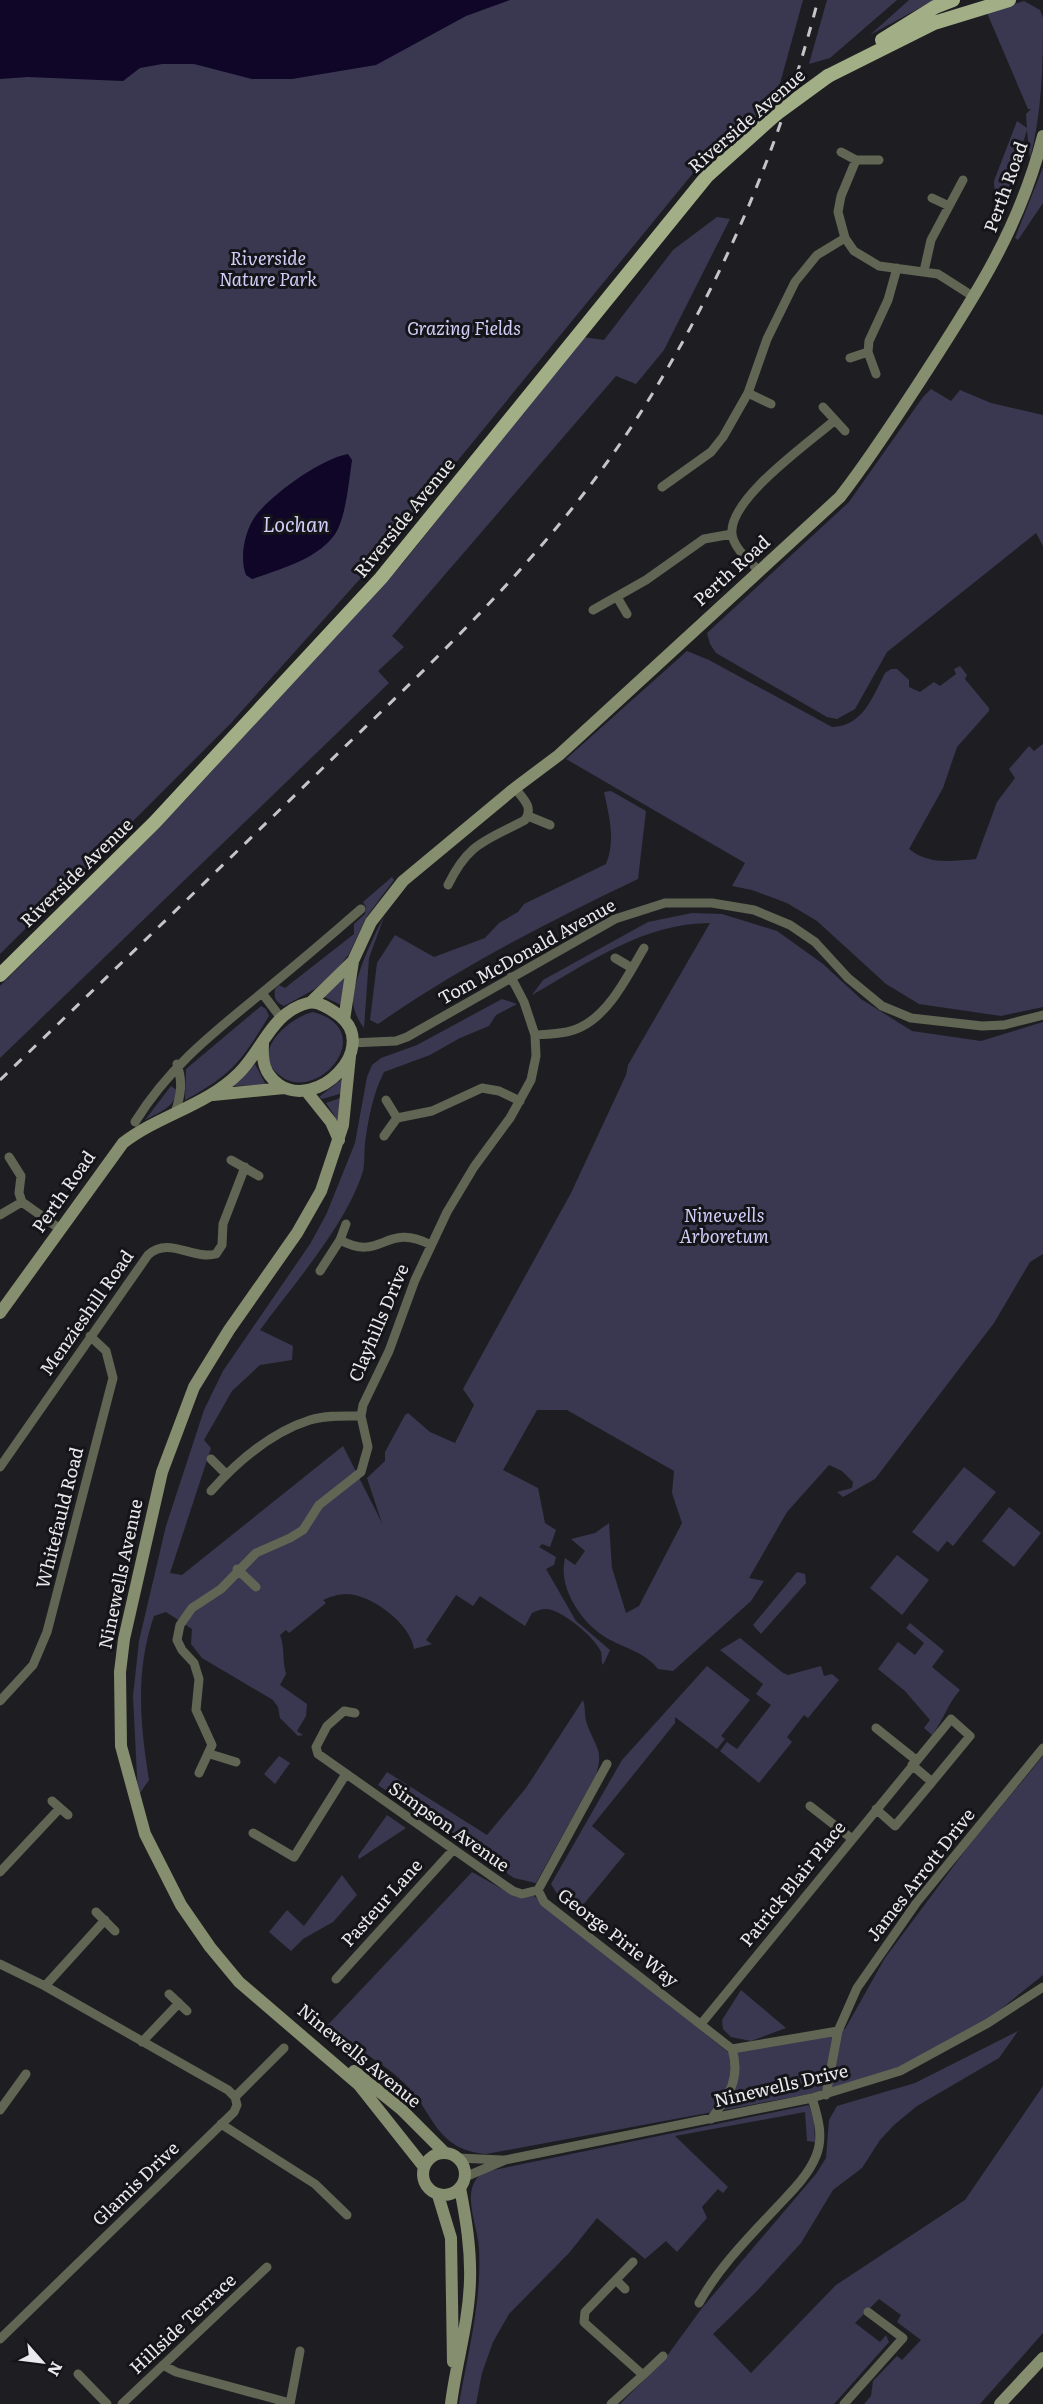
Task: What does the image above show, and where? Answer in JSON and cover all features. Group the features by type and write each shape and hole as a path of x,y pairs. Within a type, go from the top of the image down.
{"main road":[{"name":"Riverside Avenue","path":"0,975 155,822 381,578 706,176 776,114 828,76 935,7 953,0"},
{"name":"Riverside Avenue","path":"828,76 934,23 1009,0"}],"street":[{"name":"Perth Road","path":"350,1056 351,1031 344,1020 353,961 371,922 403,881 515,788 559,755 840,497 974,297 1018,214 1034,173 1043,136"},
{"path":"841,152 856,160 879,160"},
{"path":"856,160 841,196 838,212 844,238 866,260 879,266 938,274 974,297"},
{"path":"924,271 931,240 963,180"},
{"path":"932,198 949,206"},
{"path":"662,488 711,452 723,437 747,393 767,339 795,282 817,255 844,238"},
{"path":"876,374 868,352 869,341 888,300 897,268"},
{"path":"850,358 868,352"},
{"path":"747,393 771,404"},
{"path":"823,407 845,431"},
{"path":"759,572 736,545 732,534 738,510 775,470 835,420"},
{"path":"593,610 646,580 704,539 732,534"},
{"path":"617,597 627,614"},
{"path":"448,885 462,860 478,843 525,820 528,816 528,805 515,788"},
{"path":"528,816 550,825"},
{"name":"Tom McDonald Avenue","path":"351,1043 396,1041 407,1037 615,919 665,903 712,903 754,910 790,924 814,942 848,978 882,1006 911,1018 982,1026 1004,1025 1043,1015"},
{"path":"135,1122 152,1095 177,1064 218,1027 361,909"},
{"path":"535,1035 564,1032 580,1027 594,1018 607,1006 644,948"},
{"path":"615,958 632,968"},
{"name":"Perth Road","path":"0,1313 123,1143 139,1130 213,1095 240,1072 263,1044 269,1029 280,1018 297,1006 311,1002 353,961"},
{"name":"Clayhills Drive","path":"210,1754 212,1745 196,1710 199,1679 194,1664 177,1640 180,1625 192,1608 221,1589 237,1569 256,1553 303,1530 319,1506 361,1472 366,1461 368,1447 362,1416 367,1392 389,1351 415,1280 431,1245 474,1167 520,1101 531,1080 536,1056 535,1035 524,1002 511,977"},
{"path":"262,993 280,1018"},
{"path":"311,1002 331,1009 344,1020"},
{"path":"263,1044 262,1062 269,1077 284,1088"},
{"path":"339,1140 331,1122 307,1092 326,1083 341,1071 350,1056"},
{"name":"Ninewells Avenue","path":"350,1056 343,1125 321,1191 297,1233 229,1329 194,1387 162,1472 124,1639 120,1672 121,1746 145,1834 181,1905 210,1947 239,1982 359,2085 424,2167 425,2184 438,2195 451,2238 453,2385"},
{"path":"175,1113 181,1096 182,1079 177,1064"},
{"name":"Perth Road","path":"213,1095 284,1088 307,1092"},
{"path":"384,1136 398,1118 432,1111 482,1088 499,1090 520,1101"},
{"path":"386,1100 398,1118"},
{"path":"9,1157 21,1176 22,1202 60,1229"},
{"path":"231,1160 259,1176"},
{"name":"Menzieshill Road","path":"0,1467 148,1255 156,1248 166,1246 206,1257 216,1254 222,1245 223,1224 245,1167"},
{"path":"0,1215 22,1202"},
{"path":"320,1271 340,1240 346,1224"},
{"name":"Clayhills Drive","path":"340,1240 365,1249 375,1247 396,1236 409,1236 431,1245"},
{"name":"Whitefauld Road","path":"0,1701 33,1665 47,1632 113,1378 106,1351 90,1336"},
{"path":"211,1491 226,1474 268,1442 311,1420 362,1416"},
{"path":"212,1459 226,1474"},
{"path":"237,1569 256,1587"},
{"name":"Simpson Avenue","path":"355,1713 344,1711 327,1726 316,1747 318,1754 513,1892 522,1894 538,1890"},
{"name":"Patrick Blair Place","path":"701,2024 851,1838 951,1719 970,1736 932,1782"},
{"path":"876,1728 932,1782 895,1826 876,1809"},
{"path":"925,1732 935,1739"},
{"name":"James Arrott Drive","path":"826,2095 838,2031 857,1988 917,1902 1043,1748"},
{"path":"199,1773 210,1754 236,1762"},
{"name":"George Pirie Way","path":"607,1764 538,1890 544,1902 732,2049"},
{"path":"253,1833 294,1857 346,1774"},
{"path":"52,1801 68,1815"},
{"path":"810,1806 851,1838"},
{"path":"0,1872 60,1808"},
{"name":"Pasteur Lane","path":"336,1979 453,1850"},
{"path":"96,1912 115,1931"},
{"path":"45,1986 105,1920"},
{"path":"0,1964 45,1986 228,2090 236,2097"},
{"name":"Ninewells Drive","path":"458,2158 505,2160 826,2095 900,2072 988,2023 1043,1987"},
{"path":"169,1994 187,2011"},
{"path":"142,2042 178,2003"},
{"name":"Ninewells Avenue","path":"277,2013 366,2080 401,2109 445,2153 458,2158 462,2163 470,2281 466,2323 451,2404"},
{"path":"711,2119 731,2091 737,2064 732,2049 838,2031"},
{"name":"Glamis Drive","path":"1,2336 234,2112 237,2105 236,2097 284,2048"},
{"path":"0,2110 26,2074"},
{"path":"699,2303 732,2255 805,2176 816,2156 820,2138 819,2118 812,2098"},
{"path":"221,2124 315,2184 347,2215"},
{"path":"424,2167 432,2157 445,2153"},
{"name":"Ninewells Drive","path":"463,2182 505,2160"},
{"path":"438,2195 450,2195 463,2182"},
{"path":"633,2262 588,2307 584,2322 643,2375"},
{"name":"Hillside Terrace","path":"122,2404 267,2267"},
{"path":"616,2280 625,2289"},
{"path":"844,2404 903,2338 867,2312"},
{"path":"163,2365 176,2372 290,2403 300,2351"},
{"path":"611,2404 663,2356"},
{"path":"1000,2404 1043,2358"},
{"path":"78,2374 106,2404"}],"green space":[{"name":"Riverside Nature Park","path":"0,0 803,0 776,98 768,109 694,172 368,570 231,723 0,954"},
{"path":"827,0 897,0 830,58 809,64"},
{"path":"909,0 934,0 870,35"},
{"path":"1024,1 1040,10 1043,18 1039,106 1030,159 1027,130 1009,187 1001,204 995,200 994,181 1017,121 1027,128 1026,114 1031,109 1028,109 987,13"},
{"path":"1043,167 1043,203 1018,240 1015,238"},
{"path":"717,217 730,219 664,350 636,384 616,376 392,636 404,647 378,671 389,683 0,1058 0,986 188,797 403,563 583,337 604,340 673,250"},
{"path":"931,389 951,401 960,390 991,403 1043,415 1043,546 1036,533 887,652 855,709 837,719 827,717 716,653 707,633 849,502"},
{"path":"687,651 709,660 832,727 852,722 859,716 871,701 885,673 891,669 897,669 909,680 909,687 920,692 934,682 940,686 956,674 954,669 960,666 967,675 965,679 989,711 957,747 943,788 909,849 924,858 949,861 976,859 997,802 1015,778 1009,769 1029,746 1034,751 1043,744 1043,1007 1001,1016 919,1004 886,984 817,921 787,903 752,890 732,886 745,863 566,759"},
{"path":"611,791 646,811 638,879 505,946 441,983 378,1024 370,1020 377,963 395,935 434,957 485,938 499,923 518,912 524,904 606,864 611,837 604,792"},
{"path":"392,877 394,880 367,916 349,954 335,972 315,989 284,1006 279,1003 275,997 275,989 279,985 285,988 354,934 354,924 365,914 366,907 363,902"},
{"name":"Ninewells Arboretum","path":"692,913 722,914 777,931 823,964 861,999 912,1031 981,1041 1043,1022 1043,1254 1030,1262 994,1323 875,1479 843,1497 837,1492 852,1488 853,1482 842,1471 829,1465 787,1512 749,1578 764,1581 751,1601 673,1671 658,1669 639,1653 609,1639 594,1628 572,1601 564,1569 565,1558 575,1565 585,1551 571,1539 595,1533 609,1523 612,1568 626,1613 639,1606 682,1523 672,1493 674,1471 567,1410 537,1410 503,1470 538,1488 545,1523 556,1530 550,1547 542,1544 539,1547 556,1557 554,1565 546,1569 576,1621 610,1650 603,1665 601,1652 592,1639 569,1619 552,1610 544,1609 532,1613 525,1626 480,1596 473,1606 456,1595 426,1640 432,1644 414,1649 406,1630 388,1612 356,1595 337,1595 323,1600 326,1603 289,1633 286,1630 280,1635 286,1674 280,1685 307,1704 306,1716 297,1731 303,1735 298,1736 280,1718 278,1707 273,1700 202,1658 191,1644 192,1629 166,1612 154,1616 144,1657 141,1697 143,1738 149,1780 138,1796 133,1696 139,1641 166,1526 204,1410 223,1371 310,1244 326,1215 355,1143 367,1077 372,1065 381,1058 417,1045 502,999 517,1004 496,1015 489,1026 460,1038 430,1055 384,1072 368,1125 363,1171 345,1212 318,1254 260,1330 293,1346 292,1360 260,1365 232,1391 204,1440 211,1448 170,1573 182,1575 343,1446 382,1523 367,1478 385,1461 385,1452 408,1413 430,1432 455,1443 474,1405 463,1389 571,1193 626,1075 628,1065 710,923 686,925 639,937 596,958 532,995 543,980 648,922"},
{"path":"384,917 369,958 364,1028 354,1009 354,993 364,959"},
{"path":"347,973 341,1005 322,996"},
{"path":"261,1006 266,1009 269,1016 243,1055 225,1074 185,1100 186,1069"},
{"path":"313,1012 332,1021 342,1033 342,1047 336,1061 326,1073 312,1080 297,1082 282,1077 272,1068 269,1058 270,1048 283,1029 293,1021"},
{"path":"255,1064 266,1085 232,1086"},
{"path":"346,1076 343,1093 322,1099 319,1097"},
{"path":"171,1086 178,1091 173,1102 145,1120"},
{"path":"343,1097 339,1128 326,1103"},
{"path":"964,1467 996,1492 953,1546 947,1541 938,1552 912,1532"},
{"path":"1009,1507 1041,1533 1014,1567 982,1541"},
{"path":"897,1555 929,1580 902,1615 870,1588"},
{"path":"797,1572 805,1574 806,1583 761,1634 753,1625"},
{"path":"910,1623 944,1651 932,1667 960,1690 932,1735 924,1728 930,1720 905,1691 878,1669 898,1642 915,1655 924,1643 906,1628"},
{"path":"740,1638 783,1673 788,1675 821,1666 824,1676 832,1674 839,1680 808,1718 804,1715 787,1737 792,1742 759,1783 720,1751 727,1742 737,1749 771,1705 756,1694 763,1684 720,1650"},
{"path":"707,1666 750,1700 721,1736 725,1739 717,1749 675,1717 675,1723 592,1826 625,1854 578,1911 563,1903 551,1884 622,1760"},
{"path":"583,1700 586,1721 598,1748 599,1759 596,1775 536,1883 514,1878 378,1785 387,1772 487,1835 526,1788"},
{"path":"279,1756 290,1763 275,1784 264,1774"},
{"path":"1043,1756 1043,1975 986,2021 898,2069 820,2092 486,2154 469,2151 455,2145 436,2127 422,2104 393,2073 324,2029 472,1872 516,1897 533,1895 729,2053 845,2029 885,1958 967,1848"},
{"path":"387,1815 406,1828 359,1859 358,1856"},
{"path":"342,1875 357,1895 333,1922 303,1939 291,1951 269,1932 287,1910 304,1926"},
{"path":"741,1990 786,2028 751,2041 731,2037 723,2029 722,2020"},
{"path":"1018,2031 999,2058 917,2106 894,2125 880,2140 862,2168 833,2190 801,2243 713,2334 751,2373 836,2285 965,2200 1043,2086 1043,2333 980,2404 864,2404 871,2396 873,2381 897,2356 902,2360 921,2340 897,2322 901,2315 879,2299 855,2323 880,2342 886,2335 889,2342 834,2404 620,2404 664,2360 702,2308 816,2174 826,2158 829,2120 837,2106 915,2083"},
{"path":"809,2105 814,2119 815,2142 807,2141 805,2112 675,2136 728,2187 723,2193 718,2189 702,2207 707,2218 677,2252 666,2241 645,2259 597,2218 569,2253 509,2314 493,2342 482,2373 476,2404 459,2404 474,2326 478,2287 479,2248 471,2196 472,2187 484,2172"}],"water":[{"path":"0,0 510,0 466,16 376,65 292,79 252,79 194,64 162,64 140,68 123,81 28,77 0,79"},
{"name":"Lochan","path":"348,454 352,460 342,517 334,535 326,545 303,560 276,571 252,579 246,575 243,560 244,543 249,527 257,514 275,496 312,469"}],"railway":[{"path":"0,1080 450,644 527,562 598,475 661,379 690,328 742,222 784,113 818,0"}],"park label":[{"name":"Grazing Fields","path":"464,329"}]}
